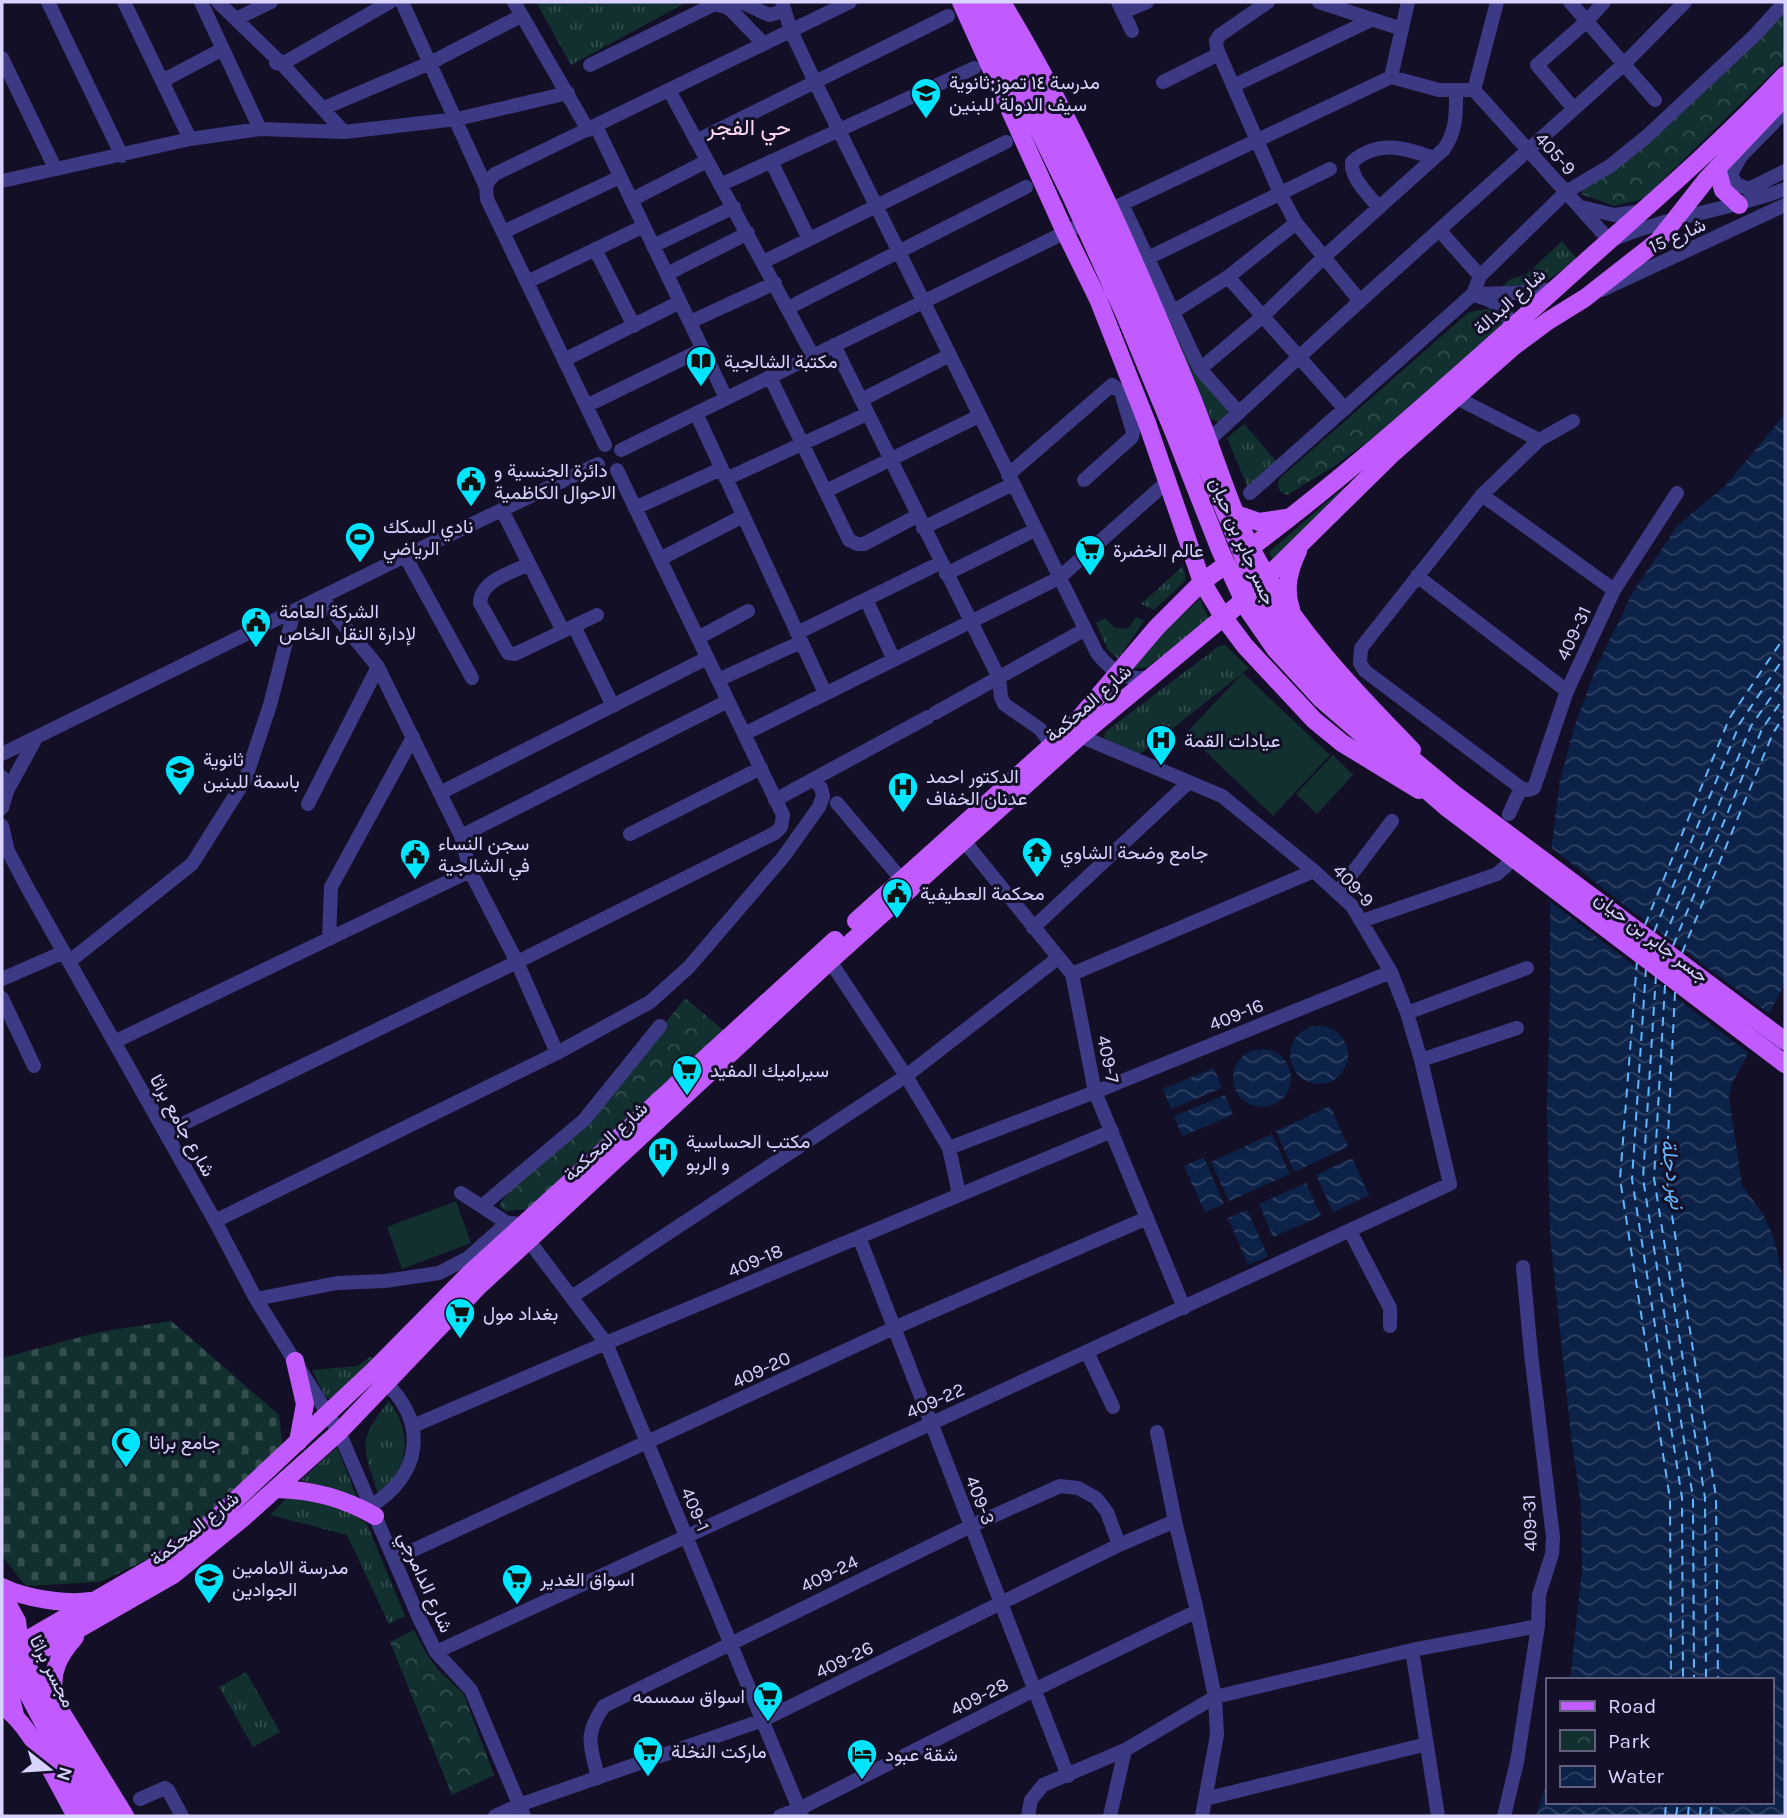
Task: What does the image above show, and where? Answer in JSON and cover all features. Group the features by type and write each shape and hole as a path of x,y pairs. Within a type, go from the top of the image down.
{"main road":[{"path":"961,2 1098,299 1147,423 1202,582 1224,618 1245,646 1299,705 1342,743 1450,800"},
{"name":"جسر جابر بن حيان","path":"973,2 1008,67 1104,268 1174,433 1220,551 1248,610 1275,649 1321,699 1785,1064"},
{"name":"جسر جابر بن حيان","path":"990,2 1140,309 1261,600 1329,688 1450,800 1785,1041"},
{"path":"1001,2 1031,52 1099,185 1193,400 1249,549 1264,580 1332,666 1450,800"},
{"name":"شارع البدالة","path":"1249,549 1381,443 1510,330 1738,123 1785,75"},
{"name":"شارع البدالة","path":"1264,580 1455,397 1530,334 1585,298 1658,241 1717,168 1785,97"},
{"path":"1717,168 1723,190 1739,205"},
{"path":"1237,514 1259,522 1293,516"},
{"path":"1293,615 1289,603 1289,577 1303,540"},
{"name":"شارع المحكمة","path":"27,1646 86,1626 173,1575 276,1489 338,1432 478,1287 519,1231 1071,728 1157,626 1202,582 1220,569"},
{"name":"شارع المحكمة","path":"4,1665 27,1646 94,1601 194,1539 329,1413 469,1274 830,961 1080,736 1238,605"},
{"path":"295,1360 305,1404 298,1442"},
{"path":"276,1489 303,1489 328,1494 373,1511"},
{"path":"2,1587 22,1594 62,1601 94,1601"},
{"path":"2,1594 27,1646"},
{"name":"مجسر براثا","path":"2,1618 107,1816"},
{"path":"61,1710 53,1680 54,1669 64,1650 86,1626"},
{"name":"مجسر براثا","path":"2,1645 93,1816"},
{"path":"4,1665 17,1712 28,1727 32,1740 76,1816"},
{"path":"41,1679 125,1816"}],"street":[{"path":"48,2 122,156"},
{"path":"124,2 190,139"},
{"path":"201,2 260,129"},
{"path":"218,2 324,108 344,132"},
{"path":"236,19 271,2"},
{"path":"279,64 390,2"},
{"path":"402,2 457,118 486,187 487,199 605,445"},
{"path":"514,2 620,177 726,398"},
{"path":"741,2 769,15 783,7 791,31 839,130 1097,653 1119,673 1136,678 1153,675"},
{"path":"486,187 495,174 850,2"},
{"path":"1132,31 1120,7 1146,2"},
{"path":"1318,2 1349,7 1371,20 1402,29"},
{"path":"1391,77 1408,2"},
{"path":"1103,213 1391,77 1431,89 1474,90 1497,2"},
{"path":"1570,2 1655,100"},
{"path":"1574,109 1537,65 1587,21 1604,2"},
{"path":"1209,440 1624,64 1685,2"},
{"path":"1250,493 1473,294 1480,276 1566,192 1609,166 1646,137 1755,35 1785,2"},
{"path":"590,65 715,4 729,8 764,44"},
{"path":"1259,4 1220,35 1218,48 1280,193 1296,223 1360,301"},
{"path":"324,108 430,63 521,16"},
{"path":"696,141 948,16"},
{"path":"1233,86 1371,20"},
{"path":"1163,82 1218,48"},
{"path":"162,81 223,49"},
{"path":"2,58 55,168"},
{"path":"720,185 974,68"},
{"path":"669,90 813,356"},
{"path":"1200,369 1263,316 1434,158 1452,138 1456,124 1456,90"},
{"name":"405-9","path":"1474,90 1610,241"},
{"path":"2,181 190,139 260,129 344,132 457,118 568,93"},
{"path":"1785,111 1741,156 1731,174 1736,184 1749,189 1785,171"},
{"path":"763,261 1006,142"},
{"path":"1379,208 1354,176 1352,162 1376,147 1392,146 1434,158"},
{"path":"631,200 707,161"},
{"path":"771,161 809,239"},
{"path":"1148,258 1330,169"},
{"path":"503,232 620,177"},
{"path":"788,308 1026,187"},
{"name":"شارع 15","path":"1610,241 1643,227 1739,205 1785,189"},
{"path":"1122,204 1200,369 1239,413"},
{"name":"شارع 15","path":"1585,298 1785,205"},
{"path":"653,246 734,207"},
{"path":"1579,207 1614,215 1643,211"},
{"path":"1173,312 1228,277 1296,223"},
{"path":"527,282 644,226"},
{"path":"621,450 1074,228"},
{"path":"1440,231 1480,276"},
{"path":"667,274 748,233"},
{"path":"596,249 634,326"},
{"path":"1228,277 1345,409"},
{"path":"690,323 775,283"},
{"path":"1473,294 1555,289"},
{"path":"1473,294 1500,307 1510,321 1510,330"},
{"path":"565,360 680,302"},
{"path":"834,345 999,678 1004,704 1040,729 1052,745"},
{"path":"586,405 703,349"},
{"path":"635,508 802,443 950,355"},
{"path":"770,377 849,540 857,544 864,544 920,522 1010,479 1112,385 1117,386 1121,391 1133,432 1132,437 1084,480"},
{"path":"1455,397 1539,440"},
{"path":"696,413 825,693"},
{"path":"825,491 979,416"},
{"path":"1509,814 1521,788 1366,671 1360,663 1361,648 1482,495 1539,440 1573,421"},
{"path":"605,445 615,445 621,450 624,461 617,470 606,471 598,464 598,452 605,445"},
{"path":"2,754 405,555 598,464"},
{"path":"166,1132 517,962 775,834 781,827 783,815 617,470"},
{"path":"744,734 1059,578 1168,481"},
{"name":"409-31","path":"1521,788 1534,788 1567,691 1614,590 1676,493"},
{"path":"1482,495 1614,590"},
{"path":"502,510 529,564 613,706"},
{"path":"660,559 743,516"},
{"path":"718,680 866,599 1035,530"},
{"path":"405,555 472,678"},
{"path":"529,564 486,585 481,594 480,603 508,653 515,654 597,615"},
{"path":"1418,576 1567,691"},
{"path":"321,597 378,667 461,836 470,871 517,962 556,1053"},
{"path":"866,599 894,658"},
{"path":"2,979 67,956 192,864 245,780 270,705 294,611"},
{"path":"698,638 748,611"},
{"path":"775,800 1084,630"},
{"path":"1097,653 1099,696"},
{"path":"440,793 707,658"},
{"path":"308,804 378,667"},
{"path":"461,836 729,701"},
{"name":"409-9","path":"1080,736 1222,796 1338,892 1362,921 1391,972 1407,1013 1421,1060 1450,1184"},
{"path":"329,939 331,887 413,737"},
{"path":"2,808 4,784 35,739"},
{"path":"631,834 761,768"},
{"path":"215,1221 556,1053 650,1002 689,967 795,841 819,807 823,796 814,779"},
{"path":"1033,928 1189,782"},
{"path":"837,803 902,880"},
{"path":"1338,892 1392,821"},
{"name":"شارع جامع براثا","path":"2,826 5,847 166,1132 256,1299 329,1413 338,1432"},
{"path":"781,827 795,841"},
{"path":"964,841 1072,974 1314,871"},
{"path":"1362,921 1497,874 1506,866"},
{"path":"114,1042 470,871"},
{"path":"573,1296 906,1076 1058,958"},
{"path":"830,961 906,1076 949,1148 959,1194"},
{"path":"1407,1013 1527,968"},
{"name":"409-16","path":"949,1148 1391,972"},
{"name":"409-7","path":"1072,974 1095,1092 1184,1308"},
{"path":"2,998 34,1066"},
{"path":"482,1206 584,1120 660,1026"},
{"path":"1421,1060 1517,1028"},
{"name":"409-18","path":"413,1426 1112,1131"},
{"name":"409-22","path":"436,1652 1450,1184"},
{"name":"409-1","path":"461,1193 519,1231 573,1296 606,1343 801,1813"},
{"name":"409-20","path":"394,1559 894,1328 1147,1218"},
{"path":"256,1299 337,1283 385,1282 439,1273 519,1231"},
{"path":"1350,1231 1390,1308 1390,1326"},
{"name":"409-3","path":"859,1237 1068,1776"},
{"name":"409-31","path":"1504,1816 1519,1748 1538,1626 1539,1595 1552,1554 1553,1536 1523,1267"},
{"path":"1087,1352 1113,1407"},
{"path":"373,1511 401,1482 410,1465 414,1446 413,1426 408,1409 386,1382"},
{"name":"شارع الدامرجي","path":"338,1432 419,1618 436,1652 471,1690 522,1811"},
{"path":"1157,1432 1215,1698 1217,1735 1202,1816"},
{"name":"409-24","path":"598,1779 589,1735 604,1706 971,1526 1060,1486 1079,1488 1096,1498 1107,1512 1119,1545"},
{"name":"409-26","path":"495,1816 522,1811 598,1779 763,1720 1119,1545 1175,1521"},
{"name":"409-28","path":"780,1816 801,1813 1034,1690 1197,1611"},
{"path":"1028,1816 1031,1800 1043,1785 1125,1750 1215,1698 1412,1650 1538,1626"},
{"path":"1412,1650 1438,1816"},
{"path":"1205,1799 1427,1744"},
{"path":"1110,1816 1125,1750"},
{"path":"140,1799 165,1788 182,1816"}],"green space":[{"path":"536,2 687,2 571,65"},
{"path":"1785,11 1785,61 1643,199 1614,206 1581,194 1582,189"},
{"path":"1562,241 1577,259 1540,286 1501,288 1509,280 1528,273"},
{"path":"1488,309 1498,315 1502,327 1399,418 1336,465 1287,495 1280,491 1279,479 1469,312"},
{"path":"1178,328 1233,412 1219,422 1211,419 1173,329"},
{"path":"1244,424 1278,463 1248,488 1227,438"},
{"path":"1347,487 1273,561 1269,552"},
{"path":"1183,566 1186,580 1154,610 1141,604"},
{"path":"1200,599 1209,619 1148,667 1133,669 1164,631"},
{"path":"1136,617 1144,621 1118,659 1108,650 1096,623 1105,618 1114,627 1128,629"},
{"path":"1225,645 1249,668 1139,755 1104,738 1105,732 1219,646"},
{"path":"1243,673 1330,755 1273,816 1186,733"},
{"path":"1333,755 1353,775 1317,814 1296,794"},
{"path":"685,998 727,1033 529,1209 506,1211 499,1206 508,1191 597,1111"},
{"path":"456,1201 471,1243 402,1269 387,1227"},
{"path":"171,1321 279,1415 283,1448 176,1546 100,1582 26,1586 2,1556 2,1358 99,1332"},
{"path":"370,1357 375,1358 330,1399 325,1396 312,1370 357,1366"},
{"path":"389,1401 402,1426 404,1450 397,1473 378,1494 365,1445 371,1426"},
{"path":"337,1447 358,1500 340,1491 301,1480"},
{"path":"289,1496 340,1509 367,1524 405,1616 389,1624 347,1535 270,1515"},
{"path":"414,1630 438,1670 463,1693 494,1775 452,1795 390,1642"},
{"path":"246,1672 280,1732 253,1747 219,1687"}],"water":[{"name":"نهر دجلة","path":"1785,414 1785,983 1732,1084 1729,1097 1742,1185 1763,1214 1774,1238 1785,1287 1785,1816 1536,1816 1546,1785 1546,1804 1773,1804 1773,1678 1570,1678 1582,1570 1581,1506 1550,1235 1547,1109 1550,859 1560,781 1575,725 1596,668 1633,592 1678,525 1725,486"},
{"path":"1313,1026 1325,1026 1340,1034 1348,1049 1348,1061 1340,1076 1325,1084 1313,1084 1298,1076 1290,1061 1290,1049 1298,1034"},
{"path":"1256,1049 1268,1049 1283,1057 1291,1072 1291,1084 1283,1099 1268,1107 1256,1107 1241,1099 1233,1084 1233,1072 1241,1057"},
{"path":"1214,1068 1222,1088 1171,1109 1163,1089"},
{"path":"1225,1095 1233,1115 1182,1136 1174,1116"},
{"path":"1330,1106 1348,1147 1294,1172 1276,1131"},
{"path":"1272,1134 1290,1174 1229,1201 1211,1162"},
{"path":"1204,1157 1224,1204 1205,1212 1184,1166"},
{"path":"1352,1158 1369,1195 1333,1212 1316,1175"},
{"path":"1306,1183 1321,1216 1273,1237 1259,1204"},
{"path":"1247,1210 1268,1256 1248,1265 1228,1218"}],"pier":[{"path":"1548,845 1772,1016 1751,1055 1546,898"}],"ferry route":[{"path":"1645,925 1729,719 1785,636"},
{"path":"1654,932 1740,723 1785,656"},
{"path":"1664,939 1751,726 1785,677"},
{"path":"1673,946 1762,729 1785,696"},
{"path":"1682,953 1773,733 1785,715"},
{"path":"1637,961 1620,1179 1670,1499 1671,1678"},
{"path":"1646,968 1632,1179 1682,1498 1683,1678"},
{"path":"1656,975 1643,1178 1693,1498 1694,1678"},
{"path":"1665,985 1654,1178 1705,1498 1706,1678"},
{"path":"1675,992 1666,1177 1716,1497 1718,1678"},
{"path":"1665,1816 1666,1804"},
{"path":"1676,1816 1678,1804"},
{"path":"1688,1816 1689,1804"},
{"path":"1700,1816 1701,1804"},
{"path":"1711,1816 1712,1804"}],"place":[{"name":"مدرسة ١٤ تموز;ثانوية سيف الدولة للبنين","path":"926,120"},
{"name":"مكتبة الشالجية","path":"701,388"},
{"name":"دائرة الجنسية و الاحوال الكاظمية","path":"471,508"},
{"name":"نادي السكك الرياضي","path":"360,564"},
{"name":"عالم الخضرة","path":"1090,577"},
{"name":"الشركة العامة لإدارة النقل الخاص","path":"256,649"},
{"name":"عيادات القمة","path":"1161,767"},
{"name":"ثانوية باسمة للبنين","path":"180,797"},
{"name":"الدكتور احمد عدنان الخفاف","path":"903,814"},
{"name":"جامع وضحة الشاوي","path":"1037,879"},
{"name":"سجن النساء في الشالجية","path":"415,881"},
{"name":"محكمة العطيفية","path":"897,920"},
{"name":"سيراميك المفيد","path":"687,1097"},
{"name":"مكتب الحساسية و الربو","path":"663,1179"},
{"name":"بغداد مول","path":"460,1340"},
{"name":"جامع براثا","path":"126,1469"},
{"name":"مدرسة الامامين الجوادين","path":"209,1605"},
{"name":"اسواق الغدير","path":"517,1606"},
{"name":"اسواق سمسمه","path":"768,1723"},
{"name":"ماركت النخلة","path":"648,1778"},
{"name":"شقة عبود","path":"862,1781"}],"district":[{"name":"حي الفجر","path":"749,127"}]}
